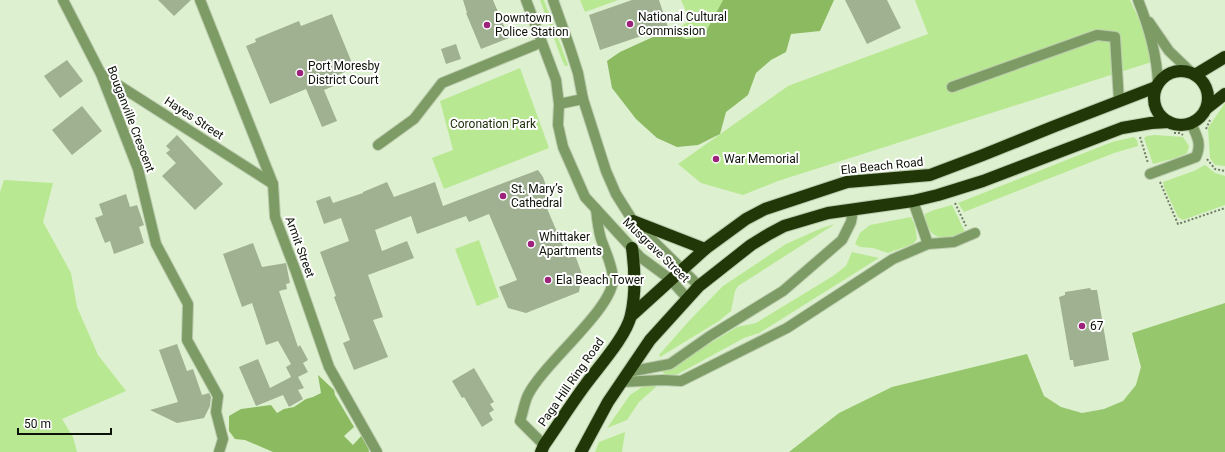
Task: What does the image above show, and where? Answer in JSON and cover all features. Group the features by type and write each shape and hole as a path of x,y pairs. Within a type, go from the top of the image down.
{"highway":[{"path":"1194,74 1225,57"},
{"path":"1171,127 1156,107 1154,95 1157,86 1163,78 1177,71 1185,71 1194,74 1204,83 1207,89 1210,111"},
{"name":"Ela Beach Road","path":"670,279 705,249 746,219 779,203 847,182 930,175 1157,86"},
{"path":"581,452 624,377 650,340 687,298 699,286 751,245 784,226 828,214 913,201 983,182 1122,128 1151,122 1171,127 1176,124 1191,123 1210,111 1225,94"},
{"path":"633,221 705,249"},
{"path":"631,316 635,281 632,248"},
{"path":"631,316 670,279"},
{"name":"Paga Hill Ring Road","path":"543,449 584,386 619,339 631,316"}],"street":[{"name":"Bouganville Crescent","path":"63,0 101,74 138,169 156,244 188,304 186,340 218,396 216,412 223,439 219,452"},
{"name":"Armit Street","path":"200,0 273,184 275,217 329,367 377,452"},
{"name":"Musgrave Street","path":"526,0 556,80 559,104 558,125 566,154 585,197 640,257 670,279 687,298"},
{"name":"Musgrave Street","path":"553,0 574,60 583,99 606,171 616,194 633,221 699,286"},
{"path":"1138,0 1145,15 1169,51 1194,74"},
{"path":"1145,15 1156,60 1157,86"},
{"path":"952,87 1096,35 1115,37 1119,101"},
{"path":"378,145 414,119 442,83 535,45"},
{"name":"Hayes Street","path":"101,74 273,184"},
{"path":"559,104 583,99"},
{"path":"1150,172 1196,157 1199,149 1199,140 1191,123"},
{"path":"913,201 928,244"},
{"path":"543,449 520,421 528,396 541,376 592,318 609,296 614,278 598,228 596,209"},
{"path":"624,377 670,364 710,336 783,292 842,240 851,222 853,210"},
{"path":"624,377 681,381 787,328 893,259 928,244 954,242 972,233"}],"path":[{"path":"1206,135 1210,111"},
{"path":"1171,127 1184,135"},
{"path":"1139,134 1150,172"},
{"path":"1202,162 1206,157 1214,168 1225,171"},
{"path":"1166,179 1160,182 1178,224 1225,208"},
{"path":"960,200 954,202 972,233"}],"green space":[{"path":"540,0 544,0 568,65 567,66 565,66 562,60"},
{"path":"580,0 618,0 585,12"},
{"path":"681,0 723,0 703,37 686,39 672,33 690,20"},
{"path":"915,0 1130,0 1158,60 778,181 743,195 701,183 678,164 788,86 928,34"},
{"name":"Coronation Park","path":"520,68 549,148 444,189 432,158 453,150 440,101"},
{"path":"1225,103 1225,166 1215,165 1210,158 1208,128"},
{"path":"1155,135 1183,137 1189,146 1187,153 1176,158 1153,164 1144,138"},
{"path":"1134,137 1137,140 1138,146 1114,153 964,212 958,203 1112,142"},
{"path":"1205,165 1215,173 1225,176 1225,205 1183,220 1178,217 1163,182 1194,171"},
{"path":"4,180 53,183 43,222 71,273 77,307 98,355 126,391 62,419 73,437 77,452 0,452 0,192"},
{"path":"952,205 965,232 945,237 936,236 929,229 925,214"},
{"path":"911,217 915,225 917,239 913,244 888,253 873,248 860,247 855,244 860,233 870,225"},
{"path":"835,224 738,286 735,291 731,311 719,321 660,357 659,355 688,322 723,286 786,244 822,228"},
{"path":"479,240 499,297 477,306 455,249"},
{"path":"852,252 879,258 759,333 744,338 678,374 668,376 662,372 737,327 756,323 833,276 846,266"},
{"path":"648,383 656,387 639,402 627,420 607,428 630,395"},
{"path":"625,432 622,452 595,452 599,442"}],"shaded area":[{"path":"723,0 834,0 820,31 791,34 786,52 771,60 756,73 748,95 726,112 720,134 698,145 677,147 657,138 636,119 612,88 607,61 620,52 653,37 672,33 686,39 703,37"},
{"path":"1225,303 1225,452 789,452 839,413 892,387 1027,354 1044,396 1061,407 1082,413 1104,409 1123,401 1136,385 1141,367 1132,333"},
{"path":"318,375 334,390 335,395 354,427 344,436 353,445 363,434 368,442 369,452 273,452 245,440 235,439 229,431 229,416 241,409 271,405 277,413 284,409 294,407 306,399 321,393"}],"building":[{"path":"158,0 191,0 174,16"},
{"name":"Downtown Police Station","path":"463,0 493,0 509,38 481,49 466,13"},
{"name":"National Cultural Commission","path":"632,0 659,0 668,27 600,50 589,15"},
{"path":"845,0 887,0 901,28 867,44"},
{"name":"Port Moresby District Court","path":"332,14 354,68 333,77 336,85 324,90 337,121 322,127 306,89 270,104 246,46 256,42 255,39 299,21 301,26"},
{"path":"456,44 461,59 446,64 441,49"},
{"path":"67,60 83,81 60,98 44,76"},
{"path":"82,106 102,131 72,155 52,130"},
{"path":"177,135 223,184 195,210 162,176 176,163 166,153 170,150 166,146"},
{"path":"538,170 543,177 552,203 546,206 568,258 575,255 582,274 579,292 526,313 508,308 499,287 517,280 489,214 469,222 466,216 417,234 411,216 375,230 382,251 407,241 414,258 368,275 383,317 373,320 388,357 354,370 343,343 350,340 334,297 336,296 320,252 349,241 341,218 324,224 316,201 330,196 333,203 363,193 387,182 394,197 435,182 443,206"},
{"path":"126,194 130,207 137,205 144,225 139,227 144,243 114,254 110,241 105,243 95,218 103,215 99,204"},
{"path":"253,243 262,267 286,263 290,283 286,284 287,289 279,291 298,347 300,345 308,360 303,363 308,372 298,377 304,388 298,390 303,399 289,407 283,395 256,406 239,367 258,359 270,388 291,377 286,367 291,364 278,341 266,345 252,303 242,307 223,254"},
{"path":"1090,288 1091,290 1097,290 1109,360 1074,367 1073,360 1070,360 1059,297 1065,295 1065,292"},
{"path":"177,344 187,371 193,369 202,395 209,393 211,397 210,406 204,418 177,423 150,410 178,402 159,350"},
{"path":"474,368 494,402 490,404 494,410 489,413 493,420 482,427 464,397 462,398 452,381"}],"place":[{"name":"National Cultural Commission","path":"630,24"},
{"name":"Downtown Police Station","path":"487,25"},
{"name":"Port Moresby District Court","path":"300,73"},
{"name":"War Memorial","path":"716,159"},
{"name":"St. Mary’s Cathedral","path":"503,196"},
{"name":"Whittaker Apartments","path":"531,244"},
{"name":"Ela Beach Tower","path":"548,280"},
{"name":"67","path":"1082,326"}]}
